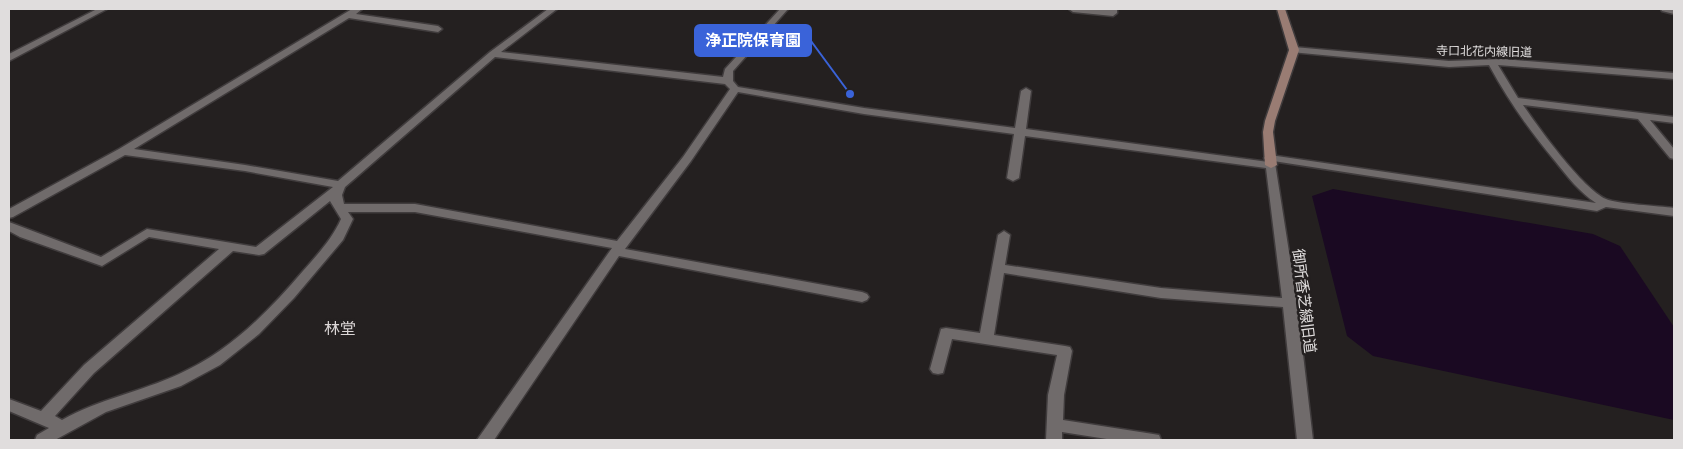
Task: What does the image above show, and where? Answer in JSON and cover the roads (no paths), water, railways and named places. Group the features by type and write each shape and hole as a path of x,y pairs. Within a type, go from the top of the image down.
{"street":[{"path":"9,58 103,9"},
{"path":"9,214 123,151 358,9"},
{"path":"9,226 24,234 102,262 147,233 259,251 338,189 494,54 553,9"},
{"path":"731,85 726,76 732,66 784,9"},
{"path":"1073,9 1113,13 1113,9"},
{"path":"1270,162 1268,132 1270,120 1294,50 1281,9"},
{"path":"1665,9 1674,11"},
{"path":"347,16 438,28"},
{"name":"寺口北花内線旧道","path":"1294,50 1448,64 1492,63 1591,68 1674,76"},
{"path":"494,54 731,85 818,104 1020,132 1270,162 1597,207 1604,203"},
{"path":"1492,63 1533,128 1586,191 1604,203 1674,212"},
{"path":"485,440 617,248 687,159 731,85"},
{"path":"1013,178 1026,90"},
{"path":"1514,100 1674,120"},
{"path":"1641,116 1674,156"},
{"path":"123,151 245,168 338,189"},
{"name":"御所香芝線旧道","path":"1270,162 1290,304 1305,440"},
{"path":"43,440 62,427 118,401 192,375 218,360 246,340 267,320 339,237 347,219 334,199 338,189"},
{"path":"340,208 415,208 862,297"},
{"path":"986,339 1004,235"},
{"path":"44,418 89,369 229,247"},
{"path":"998,268 1161,293 1290,304"},
{"path":"938,369 946,333 1065,351 1056,395 1055,432 1153,440"},
{"path":"9,405 62,427"}],"place":[{"name":"浄正院保育園","path":"850,94"}],"district":[{"name":"林堂","path":"340,327"}]}
